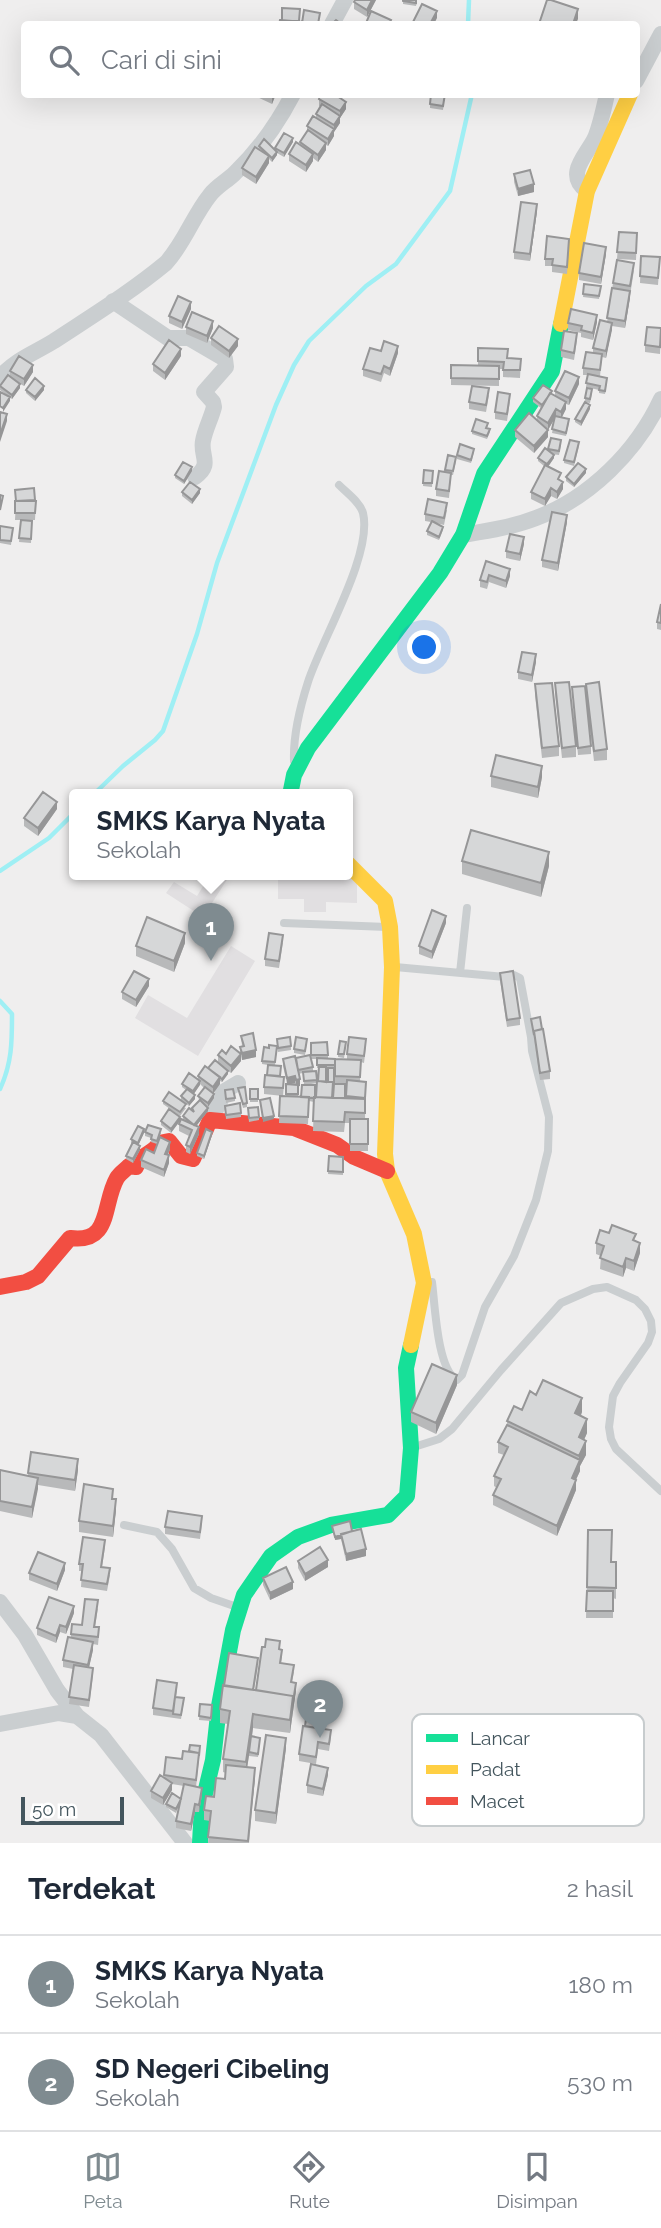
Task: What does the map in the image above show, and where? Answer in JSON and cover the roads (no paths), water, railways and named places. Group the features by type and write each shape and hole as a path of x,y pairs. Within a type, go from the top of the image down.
{"street":[{"path":"334,21 345,0"},
{"path":"640,73 661,34"},
{"path":"0,377 23,356 50,344 156,272 177,252 212,192 233,176 252,155 291,98"},
{"path":"587,191 577,180 577,171 582,157 596,135 606,98"},
{"path":"291,789 294,775 308,748 440,573 463,535 484,474 552,372 587,191 629,98"},
{"path":"113,301 168,338 189,338 225,359 226,367 204,392 214,407 202,443 206,457 204,467 195,477"},
{"path":"463,535 535,519 583,492 623,457 645,428 661,398"},
{"path":"200,1843 202,1806 213,1760 221,1694 244,1595 271,1556 283,1546 298,1537 331,1525 388,1515 407,1496 411,1448 406,1368 424,1283 414,1234 387,1171 385,1154 392,967 390,927 385,901 353,868"},
{"path":"0,1287 26,1282 38,1276 70,1238 88,1240 96,1233 106,1216 118,1176 129,1166 136,1167 139,1158 156,1149 159,1143 169,1141 177,1154 189,1160 193,1159 223,1092 238,1083"},
{"path":"209,1120 294,1128 337,1145 354,1157 387,1171"},
{"path":"0,1602 25,1635 57,1690 77,1716 101,1735 186,1843"},
{"path":"0,1724 59,1713 77,1716"}],"lane":[{"path":"294,775 295,738 308,681 364,543 363,511 338,485"},
{"path":"460,973 467,908"},
{"path":"284,923 390,927"},
{"path":"392,967 505,977 514,975 520,978 532,1051 539,1083 546,1099 549,1131 546,1160 536,1200 513,1256 485,1307 460,1379 453,1378 445,1366 429,1265 424,1247 414,1234"},
{"path":"411,1448 439,1439 452,1429 500,1370 561,1303 593,1289 607,1287 636,1300 645,1309 651,1321 652,1332 648,1343 613,1396 609,1427 611,1439 616,1449 661,1491"},
{"path":"124,1525 157,1532 172,1549 194,1588 211,1598 240,1608"}],"waterway":[{"path":"468,21 469,0"},
{"path":"99,789 163,731 197,634 217,563 276,405 294,365 309,341 366,286 396,264 450,191 471,98"},
{"path":"0,871 49,838 69,818"},
{"path":"0,1001 12,1014 9,1061 0,1089"}],"place":[{"name":"SMKS Karya Nyata","path":"211,961"},
{"name":"SD Negeri Cibeling","path":"320,1738"}]}
